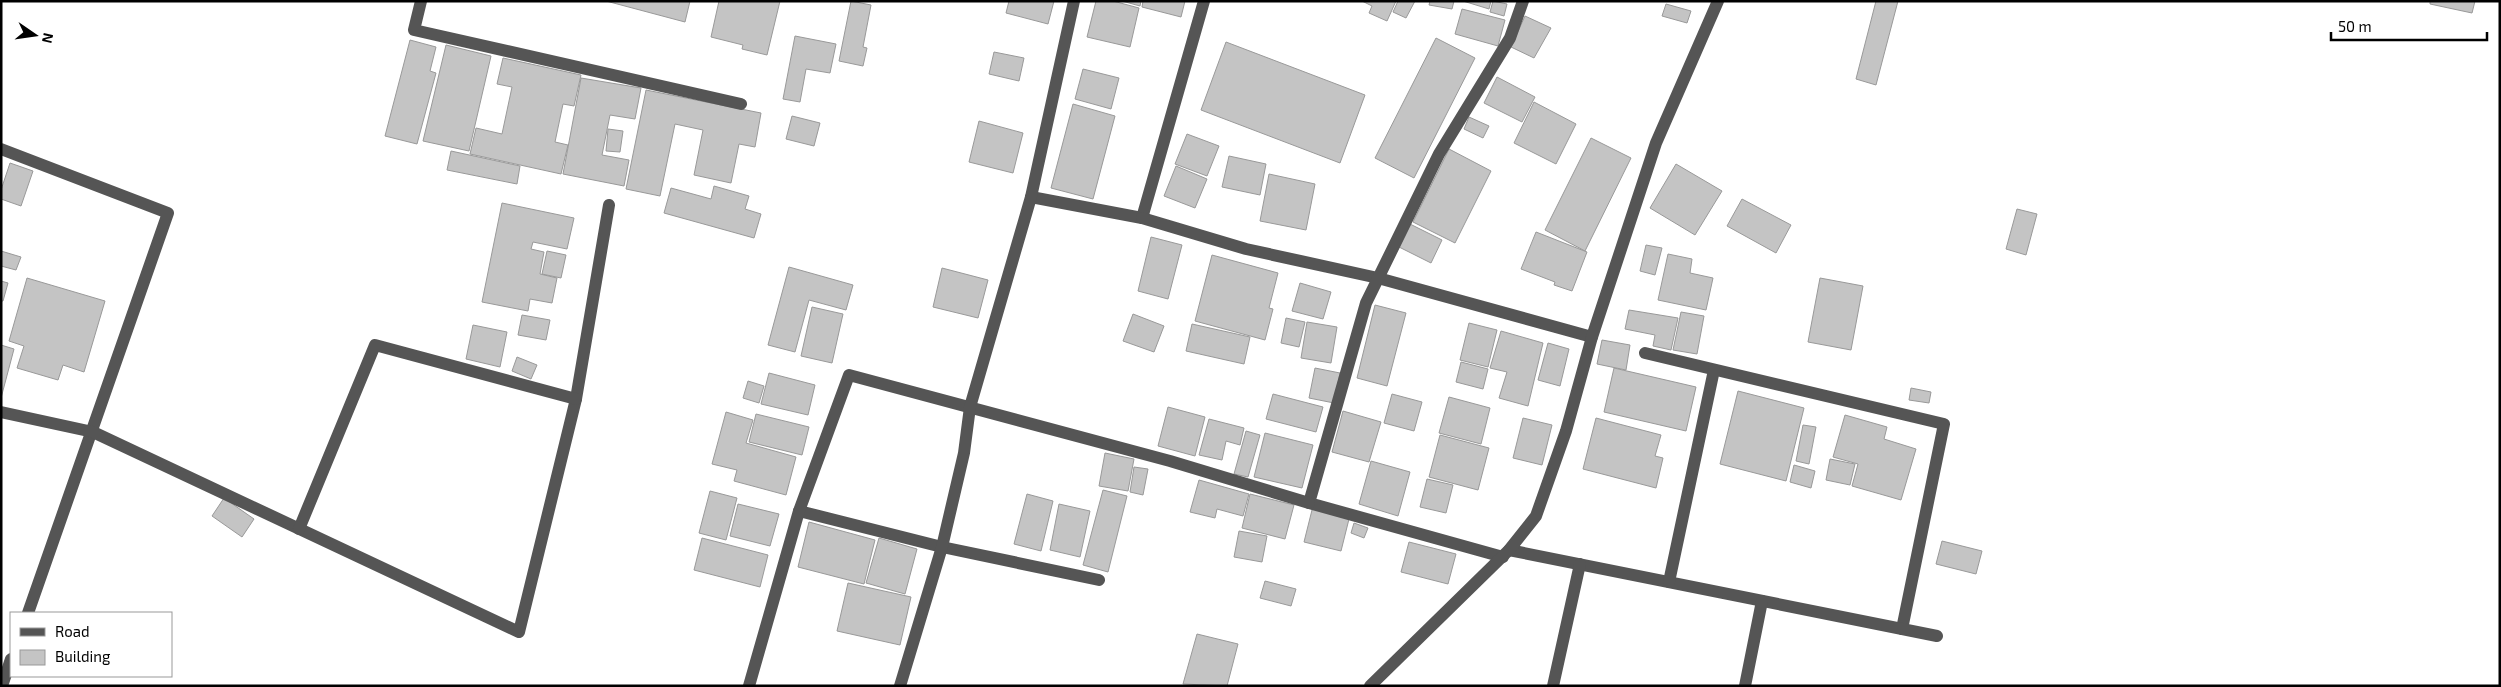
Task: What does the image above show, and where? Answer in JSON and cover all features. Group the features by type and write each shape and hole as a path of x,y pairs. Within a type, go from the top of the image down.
{"street":[{"path":"421,1 414,30 741,104"},
{"path":"900,686 942,547 964,452 970,406 1031,198 1074,1"},
{"path":"1142,218 1204,1"},
{"path":"1309,503 1366,303 1439,154 1510,38 1523,1"},
{"path":"1370,686 1506,554 1536,516 1550,481 1592,337 1656,143 1718,1"},
{"path":"1,149 168,213 28,612"},
{"path":"1031,198 1142,218 1246,249 1378,278 1592,337"},
{"path":"1,412 92,432 519,632 576,398 609,205"},
{"path":"299,529 374,345 576,398"},
{"path":"1645,353 1944,424 1902,628"},
{"path":"1669,582 1714,370"},
{"path":"748,686 799,511 849,376 970,406 1309,503 1506,554 1580,564 1937,636"},
{"path":"799,511 942,547 1099,580"},
{"path":"1553,686 1580,564"},
{"path":"1745,686 1762,601"},
{"path":"2,686 10,662"}],"building":[{"path":"606,1 690,1 685,22"},
{"path":"719,1 780,1 767,55 742,49 743,45 711,37"},
{"path":"851,1 871,5 863,47 867,48 863,66 839,61"},
{"path":"1009,1 1054,1 1048,24 1006,13"},
{"path":"1096,1 1113,1 1139,8 1130,47 1087,37"},
{"path":"1122,1 1141,1 1140,6"},
{"path":"1143,1 1185,1 1181,17 1142,7"},
{"path":"1362,1 1396,1 1387,21 1369,13 1372,6"},
{"path":"1398,1 1415,1 1406,18 1393,12"},
{"path":"1430,1 1454,1 1452,9 1429,5"},
{"path":"1463,1 1491,1 1489,9"},
{"path":"1493,1 1507,4 1504,16 1490,12"},
{"path":"1876,1 1898,1 1876,85 1856,79"},
{"path":"2430,1 2475,1 2472,13 2430,4"},
{"path":"1666,4 1691,11 1687,23 1662,16"},
{"path":"1462,9 1505,20 1498,46 1455,34"},
{"path":"1525,16 1551,28 1534,58 1511,47"},
{"path":"795,36 836,44 830,73 806,69 800,102 783,99"},
{"path":"1436,38 1475,58 1414,178 1375,158"},
{"path":"410,40 436,47 430,71 436,73 417,144 385,136"},
{"path":"1226,42 1365,95 1340,163 1201,110"},
{"path":"446,45 491,56 469,151 423,141"},
{"path":"994,52 1024,58 1019,81 989,74"},
{"path":"503,58 581,75 574,106 563,104 555,142 568,145 561,174 470,154 476,128 502,134 512,87 497,84"},
{"path":"1083,69 1119,78 1111,109 1075,99"},
{"path":"1497,77 1535,97 1522,122 1484,103"},
{"path":"581,78 641,88 635,119 610,115 602,155 629,160 624,186 563,174"},
{"path":"646,90 761,113 755,147 739,144 731,183 694,175 703,130 675,124 660,196 626,189"},
{"path":"1534,102 1576,124 1556,164 1514,143"},
{"path":"1073,104 1115,116 1093,199 1051,188"},
{"path":"792,116 820,123 814,146 786,139"},
{"path":"1469,117 1489,126 1483,138 1464,129"},
{"path":"979,121 1023,133 1013,173 969,162"},
{"path":"608,129 623,131 620,152 606,151"},
{"path":"1187,134 1219,146 1207,176 1175,164"},
{"path":"1591,138 1631,158 1585,251 1545,230"},
{"path":"1449,149 1491,171 1455,243 1413,222"},
{"path":"451,151 520,166 517,184 447,170"},
{"path":"1229,156 1266,164 1260,195 1222,187"},
{"path":"10,163 33,171 21,206 1,199 1,190"},
{"path":"1676,164 1722,191 1695,235 1650,208"},
{"path":"1176,166 1207,179 1195,208 1164,196"},
{"path":"1269,174 1315,184 1306,230 1260,221"},
{"path":"714,186 749,196 745,209 761,214 754,238 664,213 671,188 711,199"},
{"path":"1742,199 1791,225 1776,253 1727,226"},
{"path":"502,203 574,218 567,249 533,242 531,249 544,252 540,274 557,278 552,303 530,299 528,311 482,302"},
{"path":"2017,209 2037,214 2026,255 2006,249"},
{"path":"1410,224 1442,240 1431,263 1399,247"},
{"path":"1536,232 1587,252 1572,291 1554,285 1555,282 1521,269"},
{"path":"1151,237 1182,245 1168,299 1138,291"},
{"path":"1646,245 1662,248 1655,275 1640,271"},
{"path":"1,251 21,257 16,270 1,266"},
{"path":"547,251 566,255 561,278 542,274"},
{"path":"1668,254 1692,259 1690,273 1713,278 1706,310 1658,300"},
{"path":"1212,255 1278,273 1269,308 1273,309 1265,340 1195,321"},
{"path":"789,267 853,285 846,310 809,300 795,352 768,345"},
{"path":"942,268 988,280 978,318 933,307"},
{"path":"27,278 105,301 84,372 63,365 58,380 17,368 24,346 9,341"},
{"path":"1820,278 1863,286 1851,350 1808,342"},
{"path":"1,281 8,283 3,301 1,301"},
{"path":"1300,283 1331,292 1323,319 1292,311"},
{"path":"1375,305 1406,313 1387,386 1357,378"},
{"path":"812,307 843,314 832,363 801,356"},
{"path":"1629,310 1678,318 1671,350 1653,346 1655,335 1625,329"},
{"path":"1681,312 1704,316 1697,354 1673,350"},
{"path":"1133,314 1164,326 1154,352 1123,341"},
{"path":"522,315 550,320 546,340 518,335"},
{"path":"1286,318 1305,322 1299,347 1281,343"},
{"path":"1307,322 1337,327 1331,363 1301,358"},
{"path":"1469,323 1497,330 1488,367 1460,360"},
{"path":"1192,324 1250,337 1244,364 1186,351"},
{"path":"473,325 507,332 500,367 466,359"},
{"path":"1501,331 1543,343 1528,406 1499,398 1507,372 1490,368"},
{"path":"1602,340 1630,345 1626,370 1597,364"},
{"path":"1548,343 1569,349 1560,386 1538,380"},
{"path":"1,345 14,349 1,398"},
{"path":"517,357 537,365 531,379 512,371"},
{"path":"1461,362 1488,369 1483,389 1456,382"},
{"path":"1315,368 1340,373 1334,403 1309,398"},
{"path":"1614,368 1696,387 1686,431 1604,412"},
{"path":"769,373 815,385 808,415 761,404"},
{"path":"748,381 764,386 759,403 743,398"},
{"path":"1911,388 1931,392 1929,403 1909,400"},
{"path":"1738,391 1804,408 1786,481 1720,464"},
{"path":"1273,394 1323,407 1316,432 1266,419"},
{"path":"1392,394 1422,402 1414,431 1384,423"},
{"path":"1449,397 1490,408 1481,444 1439,433"},
{"path":"1168,407 1205,417 1195,456 1158,446"},
{"path":"1343,411 1381,422 1369,462 1332,452"},
{"path":"726,412 753,420 746,443 796,457 786,495 734,481 737,470 712,464"},
{"path":"756,414 809,427 802,455 749,442"},
{"path":"1845,415 1887,427 1884,439 1916,449 1901,500 1852,486 1858,464 1833,457"},
{"path":"1523,418 1552,425 1542,465 1513,458"},
{"path":"1596,418 1661,435 1655,456 1663,458 1656,488 1583,469"},
{"path":"1209,419 1244,428 1240,445 1226,441 1222,460 1199,455"},
{"path":"1803,425 1816,427 1809,464 1796,461"},
{"path":"1246,431 1260,435 1248,477 1234,474"},
{"path":"1265,433 1313,445 1302,488 1254,477"},
{"path":"1440,435 1489,448 1478,490 1429,477"},
{"path":"1105,453 1134,459 1128,491 1099,486"},
{"path":"1830,459 1855,464 1850,485 1826,480"},
{"path":"1371,461 1410,472 1398,516 1359,504"},
{"path":"1794,465 1815,471 1811,488 1790,482"},
{"path":"1134,467 1148,469 1143,495 1130,492"},
{"path":"1427,479 1453,485 1446,513 1420,507"},
{"path":"1199,480 1249,494 1243,516 1217,509 1215,518 1190,512"},
{"path":"1103,490 1127,496 1108,572 1083,565"},
{"path":"710,491 737,498 726,540 699,533"},
{"path":"1027,494 1053,501 1041,551 1014,544"},
{"path":"1250,494 1294,505 1285,539 1242,528"},
{"path":"224,498 254,519 242,537 212,516"},
{"path":"738,504 779,514 770,546 730,536"},
{"path":"1059,504 1090,511 1080,557 1050,550"},
{"path":"1313,506 1350,515 1341,551 1304,542"},
{"path":"809,522 875,540 864,584 798,567"},
{"path":"1354,523 1368,528 1364,538 1351,533"},
{"path":"1239,531 1267,536 1262,562 1234,557"},
{"path":"702,538 768,555 760,587 694,570"},
{"path":"879,538 917,549 905,594 866,583"},
{"path":"1942,541 1982,551 1976,574 1936,564"},
{"path":"1409,542 1456,554 1448,584 1401,572"},
{"path":"1265,581 1296,589 1291,606 1260,598"},
{"path":"848,583 911,597 900,645 837,631"},
{"path":"1197,634 1238,644 1227,686 1183,684"}]}
